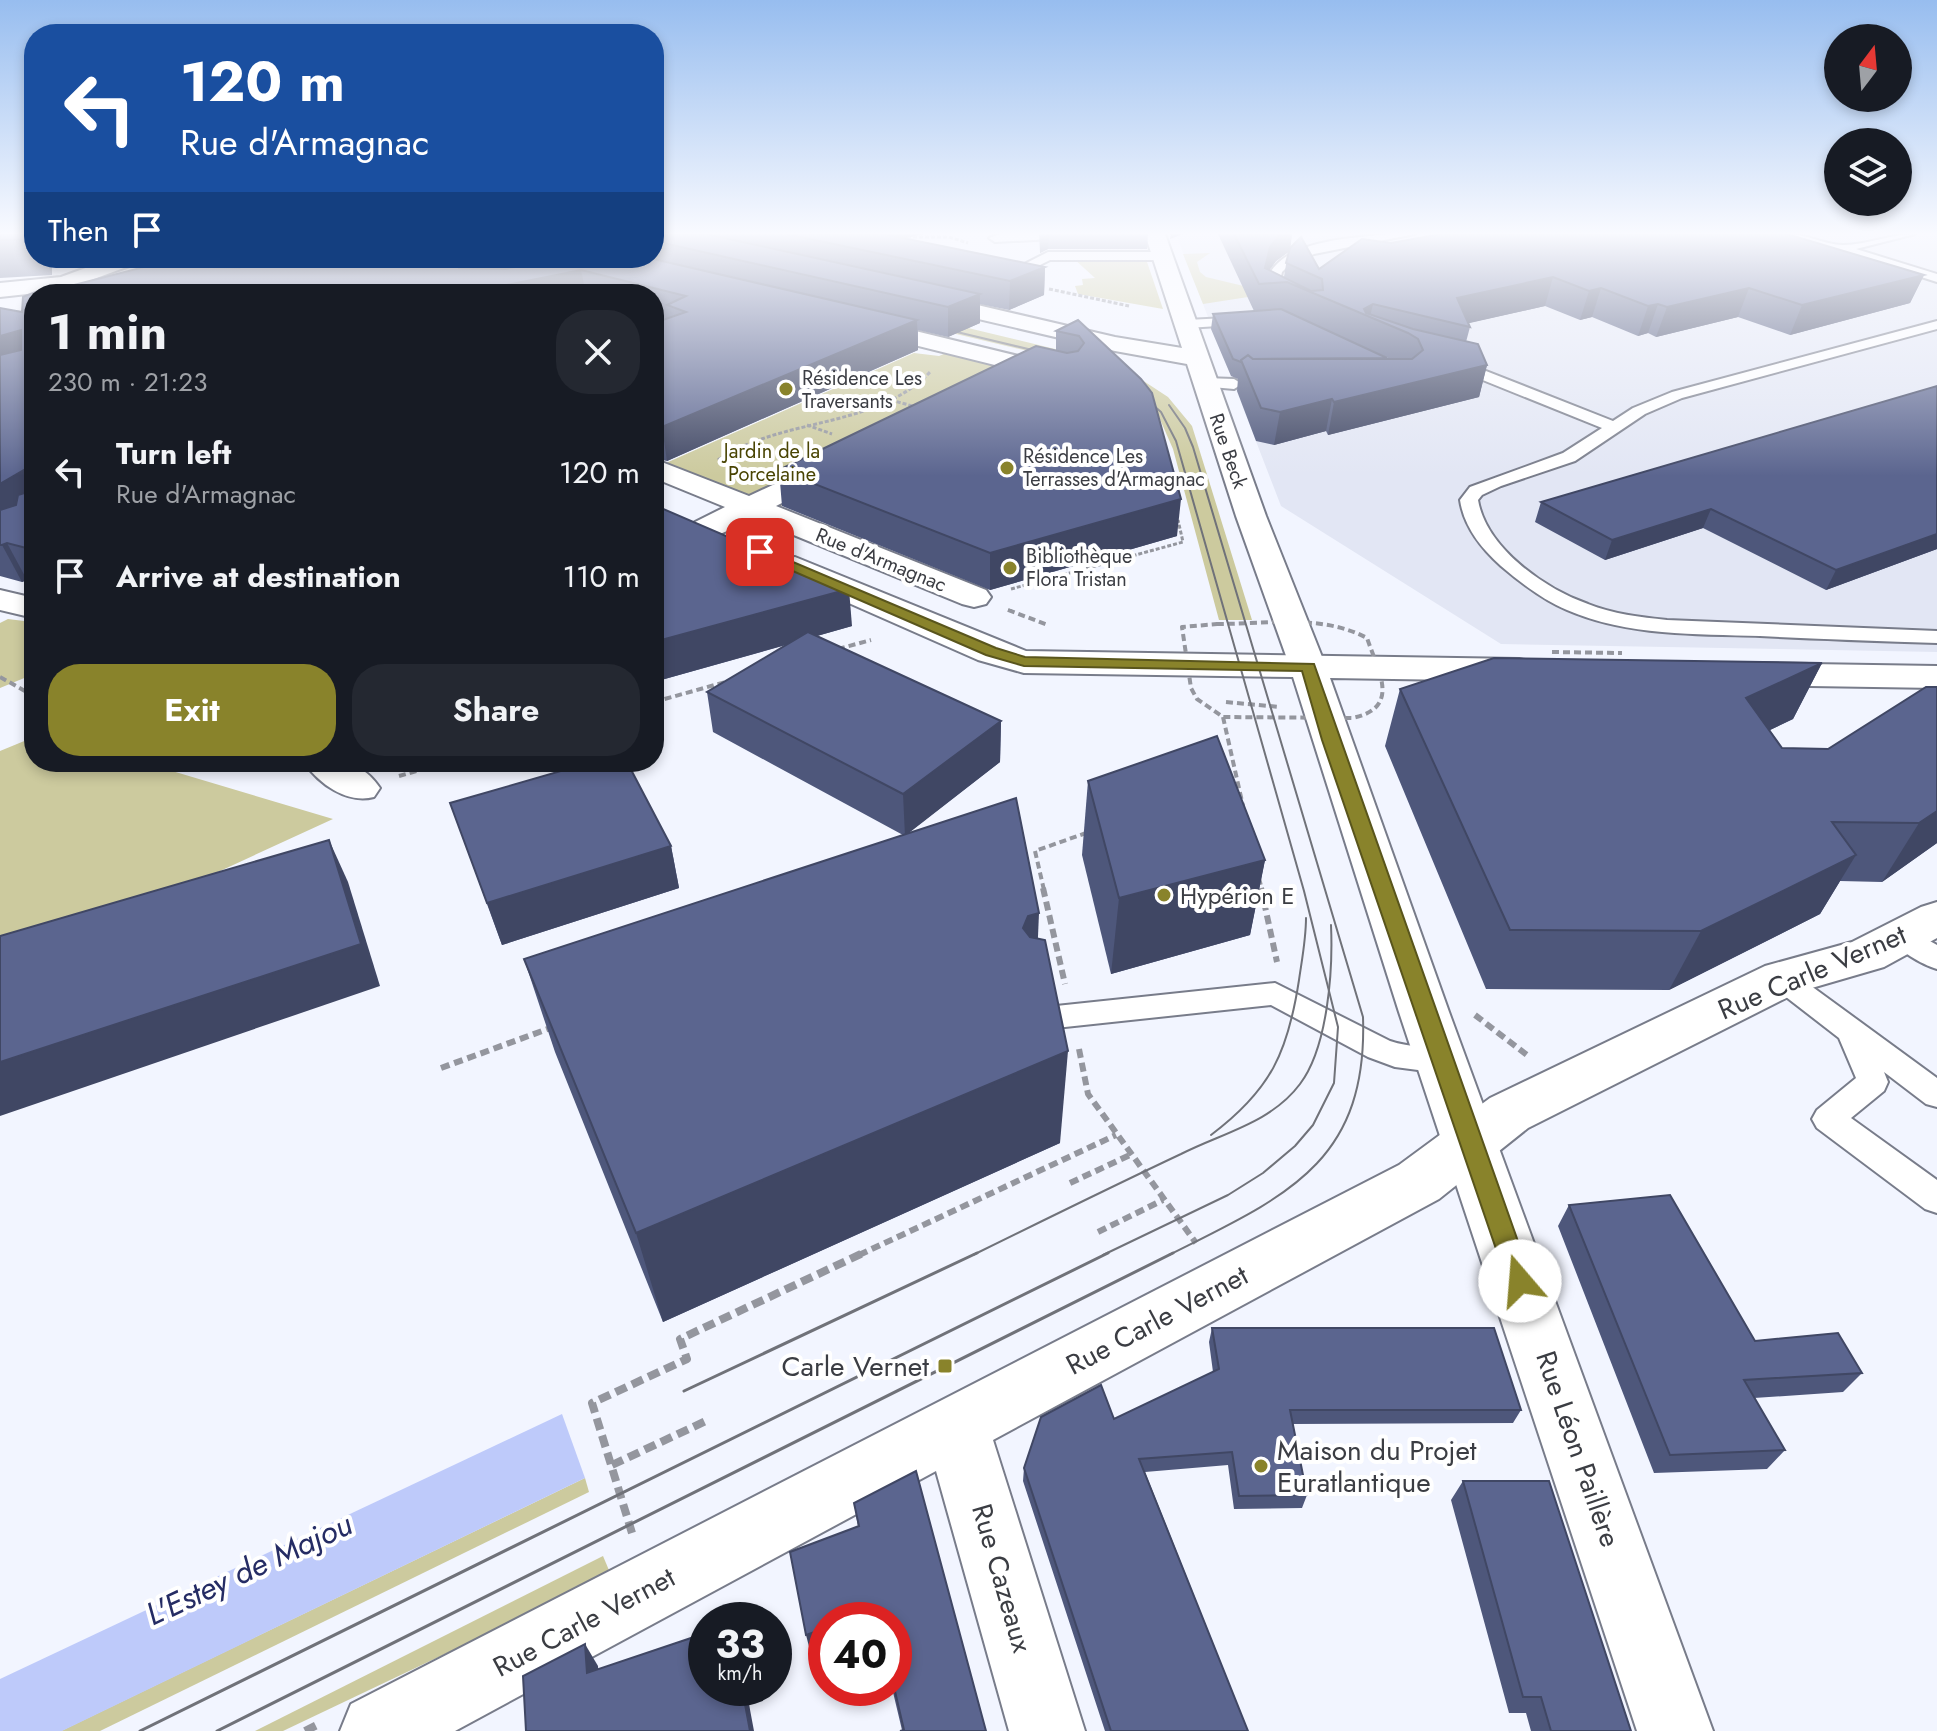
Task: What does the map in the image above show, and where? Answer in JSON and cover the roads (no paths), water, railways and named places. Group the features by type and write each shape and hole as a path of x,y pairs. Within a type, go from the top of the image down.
{"street":[{"path":"987,315 1181,358 1212,375"},
{"name":"Rue Beck","path":"1184,315 1212,375 1266,558 1308,667"},
{"path":"837,319 1066,375"},
{"path":"938,414 1031,367"},
{"path":"749,507 853,456"},
{"name":"Rue d'Armagnac","path":"664,472 749,507 989,594"},
{"name":"Rue d'Armagnac","path":"749,507 692,522 982,648 1024,662 1550,671"},
{"path":"0,600 24,606"},
{"name":"Rue Léon Paillère","path":"1308,667 1441,1061 1675,1731"},
{"path":"1721,674 1937,677"},
{"path":"337,772 359,788"},
{"name":"Rue Carle Vernet","path":"412,1722 648,1586 1419,1182 1509,1113 1782,979 1926,937"},
{"name":"Rue Cazeaux","path":"956,1426 1047,1731"}],"lane":[{"path":"1187,324 1267,319"},
{"path":"1937,325 1677,395 1612,426 1569,457 1495,482 1476,491 1469,500 1470,511 1479,529 1501,556 1534,583 1580,609 1641,625 1937,637"},
{"path":"1439,360 1467,366 1612,426"},
{"path":"1782,979 1937,1095"},
{"path":"1037,1019 1275,994 1379,1049 1406,1059 1441,1061"},
{"path":"1852,1033 1873,1082 1828,1119 1937,1199"}],"water":[{"name":"L'Estey de Majou","path":"562,1414 585,1478 62,1731 0,1731 0,1679"}],"tram line":[{"path":"936,327 1053,355"},
{"path":"1137,391 1161,412 1176,441 1304,891 1329,989"},
{"path":"1169,405 1185,428 1193,447 1363,1017 1361,1067 1351,1108 1334,1142 1311,1169 1282,1193 1249,1214 1169,1255"},
{"path":"1211,1135 1249,1102 1273,1068 1282,1049 1295,1005 1306,918"},
{"path":"1329,989 1331,925"},
{"path":"973,1255 1155,1166 1245,1126 1275,1108 1300,1084 1309,1068 1323,1029 1329,989"},
{"path":"1103,1255 1228,1195 1263,1173 1295,1146 1313,1125 1334,1083 1338,1027 1329,989"},
{"path":"684,1391 977,1253"},
{"path":"140,1731 1108,1253"},
{"path":"1169,1255 1173,1253"},
{"path":"217,1731 1169,1255"}],"place":[{"name":"Résidence Les Traversants","path":"786,389"},
{"name":"Résidence Les Terrasses d'Armagnac","path":"1007,468"},
{"name":"Bibliothèque Flora Tristan","path":"1010,568"},
{"name":"Hypérion E","path":"1164,895"},
{"name":"Carle Vernet","path":"945,1366"},
{"name":"Maison du Projet Euratlantique","path":"1261,1466"}],"park label":[{"name":"Jardin de la Porcelaine","path":"772,462"}]}
